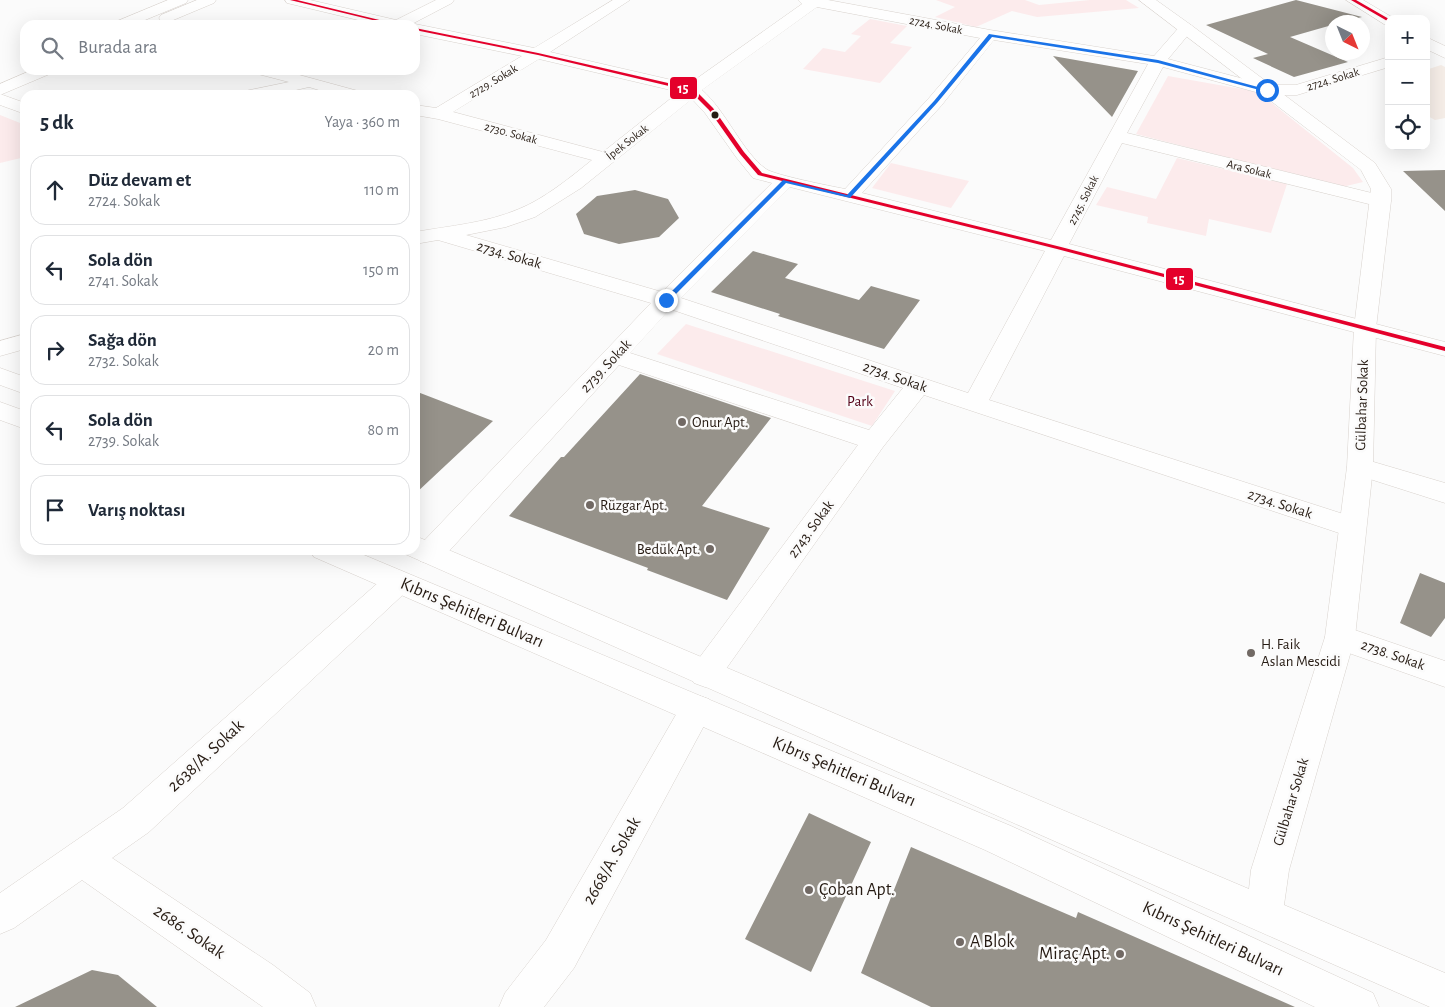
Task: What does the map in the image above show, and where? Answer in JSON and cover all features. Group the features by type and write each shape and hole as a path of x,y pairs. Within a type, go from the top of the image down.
{"street":[{"path":"132,20 181,0"},
{"path":"163,20 209,0"},
{"path":"292,0 377,20"},
{"path":"408,20 446,0"},
{"name":"2729. Sokak","path":"439,114 623,0"},
{"name":"Gülbahar Sokak","path":"1146,0 1186,28 1368,167 1381,189 1365,328 1360,467 1340,637 1270,870 1264,915"},
{"path":"1353,0 1385,19"},
{"name":"2724. Sokak","path":"813,1 990,35 1158,61 1267,90 1297,90 1385,63"},
{"name":"İpek Sokak","path":"426,236 499,223 528,213 574,184 692,90 813,1"},
{"name":"2745. Sokak","path":"975,404 1116,136 1158,61 1186,28"},
{"path":"420,29 692,90 704,99 749,164 760,174 1058,248 1445,348"},
{"path":"848,197 935,102 990,35"},
{"path":"0,75 20,66"},
{"path":"0,90 34,75"},
{"path":"281,75 336,90"},
{"path":"274,90 310,82 318,75"},
{"path":"0,99 20,107"},
{"name":"2730. Sokak","path":"420,111 439,114 606,158"},
{"name":"Ara Sokak","path":"1116,136 1381,201"},
{"name":"2739. Sokak","path":"422,550 615,356 666,300 785,181"},
{"name":"2734. Sokak","path":"426,236 666,300 975,404 1352,527"},
{"path":"0,349 20,343"},
{"path":"615,356 874,441"},
{"path":"0,376 20,384"},
{"name":"2743. Sokak","path":"705,674 874,441 918,385"},
{"path":"0,410 20,419"},
{"path":"1360,467 1445,493"},
{"path":"422,550 1445,993"},
{"name":"Kıbrıs Şehitleri Bulvarı","path":"336,555 998,838 1342,1003"},
{"name":"2638/A. Sokak","path":"0,915 136,820 398,582"},
{"name":"2738. Sokak","path":"1340,637 1445,674"},
{"name":"2668/A. Sokak","path":"519,1007 560,954 697,710"},
{"name":"2686. Sokak","path":"81,858 259,979 296,1007"}],"shaded area":[{"path":"1441,65 1445,67 1445,118 1435,120 1430,117 1430,69"}],"green space":[{"path":"936,0 1025,0 1039,5 1090,0 1126,0 1139,8 1037,17 1012,11 976,27 935,17 955,7"},
{"path":"870,19 907,26 890,43 912,47 880,83 803,69 823,48 845,52 861,36 851,34"},
{"path":"1168,76 1253,91 1267,99 1353,168 1363,182 1342,187 1136,134"},
{"path":"0,115 20,123 20,158 0,163"},
{"path":"1177,158 1287,184 1271,233 1209,219 1206,236 1147,223 1148,217 1096,205 1107,187 1156,199"},
{"path":"891,163 969,181 951,208 872,188"},
{"name":"Park","path":"686,324 895,391 872,426 657,354"}],"building":[{"path":"1296,0 1354,15 1325,15 1325,27 1290,37 1325,52 1325,60 1343,60 1348,62 1294,77 1253,58 1268,54 1206,25"},
{"path":"1053,56 1138,71 1112,117"},
{"path":"1445,170 1445,211 1403,171"},
{"path":"635,190 668,199 679,218 659,237 619,244 584,234 576,214 597,196"},
{"path":"753,251 798,264 785,278 859,300 871,286 920,300 884,349 778,316 780,314 711,292"},
{"path":"640,374 771,418 702,506 770,528 727,600 509,516 561,457 564,457"},
{"path":"420,393 493,421 420,489"},
{"path":"1420,573 1445,583 1445,618 1431,637 1400,623"},
{"name":"Çoban Apt.","path":"809,813 871,842 811,972 745,939"},
{"name":"A Blok","path":"911,847 1076,918 1078,912 1295,1007 931,1007 861,973"},
{"path":"92,970 118,975 157,1007 15,1007"}],"transit line":[{"name":"15","path":"292,0 377,20"},
{"name":"15","path":"1353,0 1385,19"},
{"name":"15","path":"420,30 538,54 692,90 711,109 742,153 760,174 1059,248 1445,349"}],"place":[{"name":"Onur Apt.","path":"682,422"},
{"name":"Rüzgar Apt.","path":"590,505"},
{"name":"Bedük Apt.","path":"710,549"},
{"name":"H. Faik Aslan Mescidi","path":"1251,653"},
{"name":"Çoban Apt.","path":"809,890"},
{"name":"A Blok","path":"960,942"},
{"name":"Miraç Apt.","path":"1120,954"}],"route":[{"path":"666,300 785,181 848,197 935,102 990,35 1158,61 1267,90"}]}
